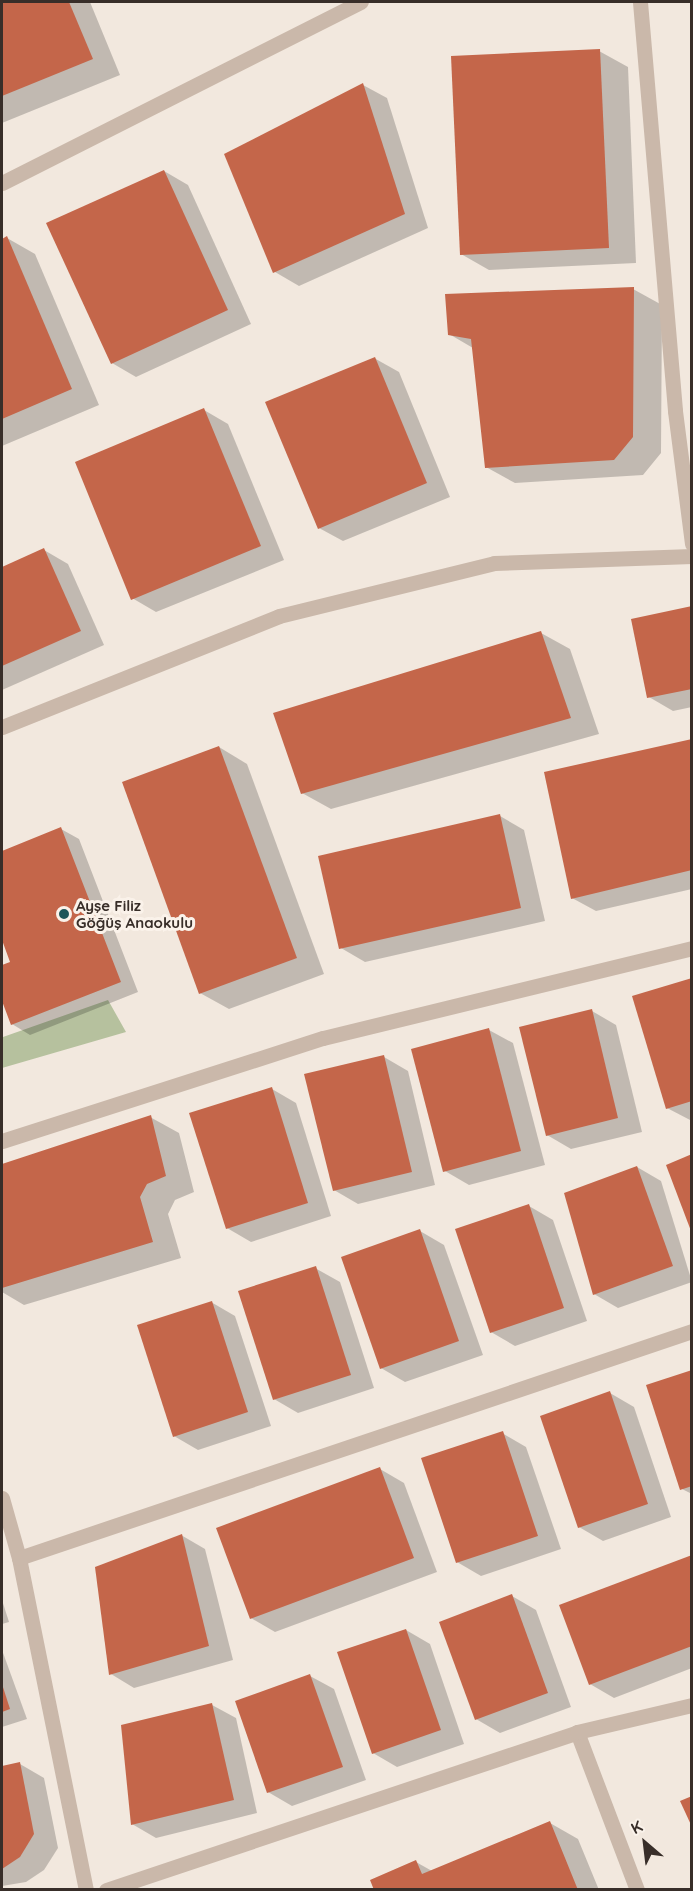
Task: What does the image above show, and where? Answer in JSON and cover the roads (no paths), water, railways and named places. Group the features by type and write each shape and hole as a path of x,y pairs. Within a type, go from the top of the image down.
{"street":[{"path":"2,183 361,2"},
{"path":"640,2 675,411 692,544"},
{"path":"2,727 279,616 359,596 494,563 692,556"},
{"path":"2,1141 323,1038 692,948"},
{"path":"19,1558 692,1331"},
{"path":"2,1498 19,1558 86,1890"},
{"path":"106,1890 577,1732 692,1705"},
{"path":"577,1732 637,1890"}],"place":[{"name":"Ayşe Filiz Göğüş Anaokulu","path":"64,914"}]}
